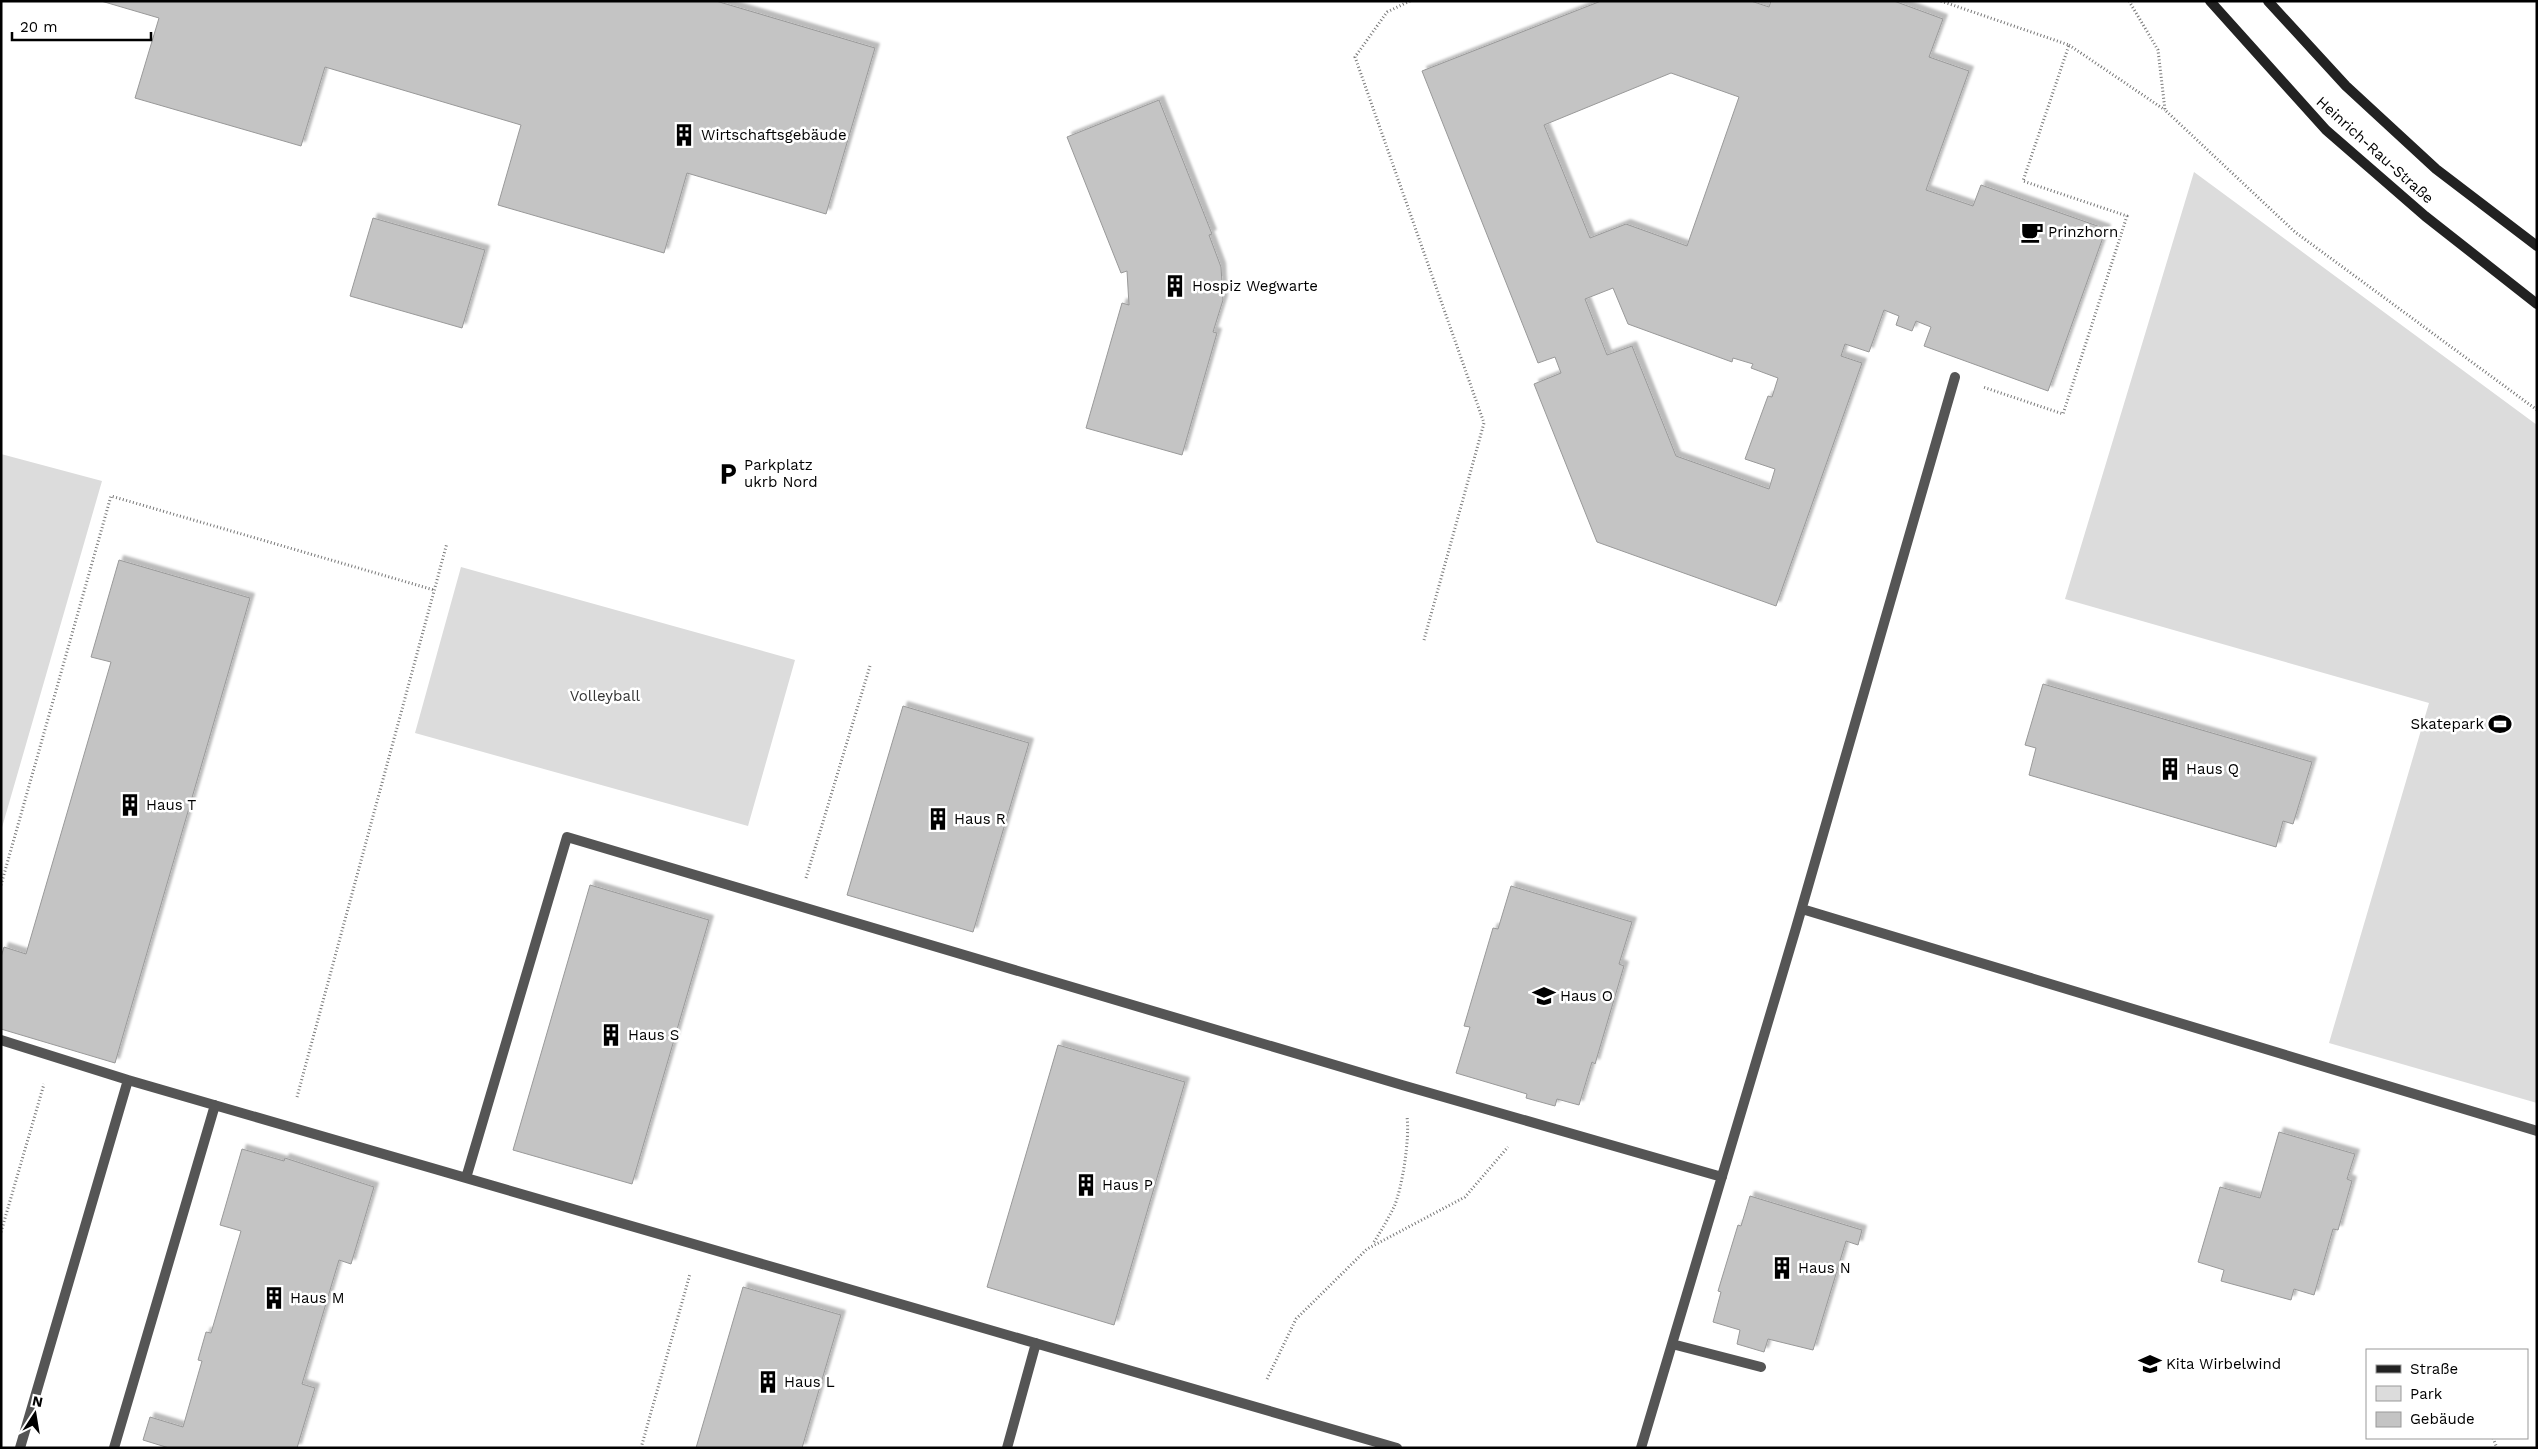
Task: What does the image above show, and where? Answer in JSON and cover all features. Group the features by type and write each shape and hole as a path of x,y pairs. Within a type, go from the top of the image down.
{"main road":[{"name":"Heinrich-Rau-Straße","path":"2210,1 2326,130 2425,216 2537,304"},
{"name":"Heinrich-Rau-Straße","path":"2268,1 2346,86 2422,156 2537,246"}],"lane":[{"path":"1641,1448 1802,909 1955,377"},
{"path":"466,1178 567,837 1402,1085 1722,1177"},
{"path":"1802,909 2537,1131"},
{"path":"1,1040 128,1080 1397,1448"},
{"path":"20,1448 128,1080"},
{"path":"114,1448 215,1105"},
{"path":"1007,1448 1036,1343"},
{"path":"1672,1344 1761,1367"}],"path":[{"path":"1410,1 1387,12 1355,57 1484,424 1424,640"},
{"path":"1942,1 2069,45 2165,110 2295,232 2537,410"},
{"path":"2129,1 2158,50 2165,110"},
{"path":"1955,377 2063,414 2127,216 2023,181 2069,45"},
{"path":"1,885 111,496 434,590"},
{"path":"289,1126 447,543"},
{"path":"798,905 870,666"},
{"path":"1,1232 52,1056"},
{"path":"1254,1406 1296,1319 1373,1244 1395,1206 1404,1165 1408,1127 1402,1085"},
{"path":"1373,1244 1465,1197 1529,1122"},
{"path":"641,1448 698,1245"}],"green space":[{"path":"2194,172 2537,425 2537,1103 2329,1043 2429,703 2065,599"},
{"path":"1,454 102,481 1,831"},
{"name":"Volleyball","path":"461,567 795,660 748,826 415,733"}],"building":[{"name":"Wirtschaftsgebäude","path":"101,1 716,1 875,48 826,214 687,173 664,253 498,205 521,125 325,67 301,146 135,98 159,18"},
{"path":"1601,1 1751,1 1769,7 1771,1 1894,1 1943,19 1929,57 1969,71 1926,190 1973,206 1981,185 2106,229 2048,391 1924,346 1931,327 1916,321 1912,331 1896,325 1899,316 1884,310 1869,352 1845,344 1841,356 1862,363 1776,606 1597,542 1534,384 1561,373 1555,357 1538,363 1422,71","holes":["1671,73 1739,97 1687,246 1626,224 1590,238 1544,125","1613,288 1628,324 1732,362 1733,358 1753,364 1751,368 1778,378 1772,397 1768,396 1745,459 1775,469 1769,489 1676,456 1632,346 1607,355 1585,299"]},
{"name":"Hospiz Wegwarte","path":"1159,100 1212,234 1209,235 1221,267 1223,300 1213,332 1217,333 1182,455 1086,428 1122,303 1129,305 1127,271 1121,273 1067,137"},
{"path":"373,218 485,250 462,328 350,296"},
{"name":"Haus T","path":"119,560 250,598 115,1063 1,1029 1,957 4,947 26,954 111,662 91,657"},
{"name":"Haus Q","path":"2043,684 2312,762 2293,824 2283,821 2276,847 2029,775 2036,748 2025,745"},
{"name":"Haus R","path":"903,706 1029,743 973,932 847,895"},
{"name":"Haus S","path":"590,885 709,920 632,1184 513,1150"},
{"name":"Haus O","path":"1511,886 1632,922 1619,964 1624,966 1595,1064 1592,1062 1579,1105 1557,1099 1555,1106 1526,1098 1527,1094 1456,1073 1470,1027 1464,1026 1493,928 1498,929"},
{"name":"Haus P","path":"1058,1045 1185,1082 1114,1325 987,1287"},
{"path":"2279,1132 2355,1154 2347,1179 2352,1181 2338,1230 2333,1229 2314,1295 2294,1289 2291,1300 2221,1281 2224,1270 2198,1262 2220,1187 2260,1198"},
{"name":"Haus M","path":"242,1149 284,1161 285,1158 374,1187 351,1264 339,1260 302,1384 315,1388 297,1448 169,1448 143,1440 150,1417 183,1427 202,1361 198,1360 206,1332 211,1333 241,1231 220,1225"},
{"name":"Haus N","path":"1750,1196 1862,1230 1858,1245 1846,1241 1813,1350 1768,1339 1764,1352 1737,1344 1740,1330 1713,1322 1721,1292 1718,1291 1738,1225 1741,1226"},
{"name":"Haus L","path":"743,1287 841,1315 802,1448 696,1448"}],"place":[{"name":"Wirtschaftsgebäude","path":"684,135"},
{"name":"Prinzhorn","path":"2032,232"},
{"name":"Hospiz Wegwarte","path":"1175,286"},
{"name":"Parkplatz ukrb Nord","path":"728,474"},
{"name":"Skatepark","path":"2500,724"},
{"name":"Haus Q","path":"2170,769"},
{"name":"Haus T","path":"130,805"},
{"name":"Haus R","path":"938,819"},
{"name":"Haus O","path":"1544,996"},
{"name":"Haus S","path":"611,1035"},
{"name":"Haus P","path":"1086,1185"},
{"name":"Haus N","path":"1782,1268"},
{"name":"Haus M","path":"274,1298"},
{"name":"Kita Wirbelwind","path":"2150,1364"},
{"name":"Haus L","path":"768,1382"}]}
